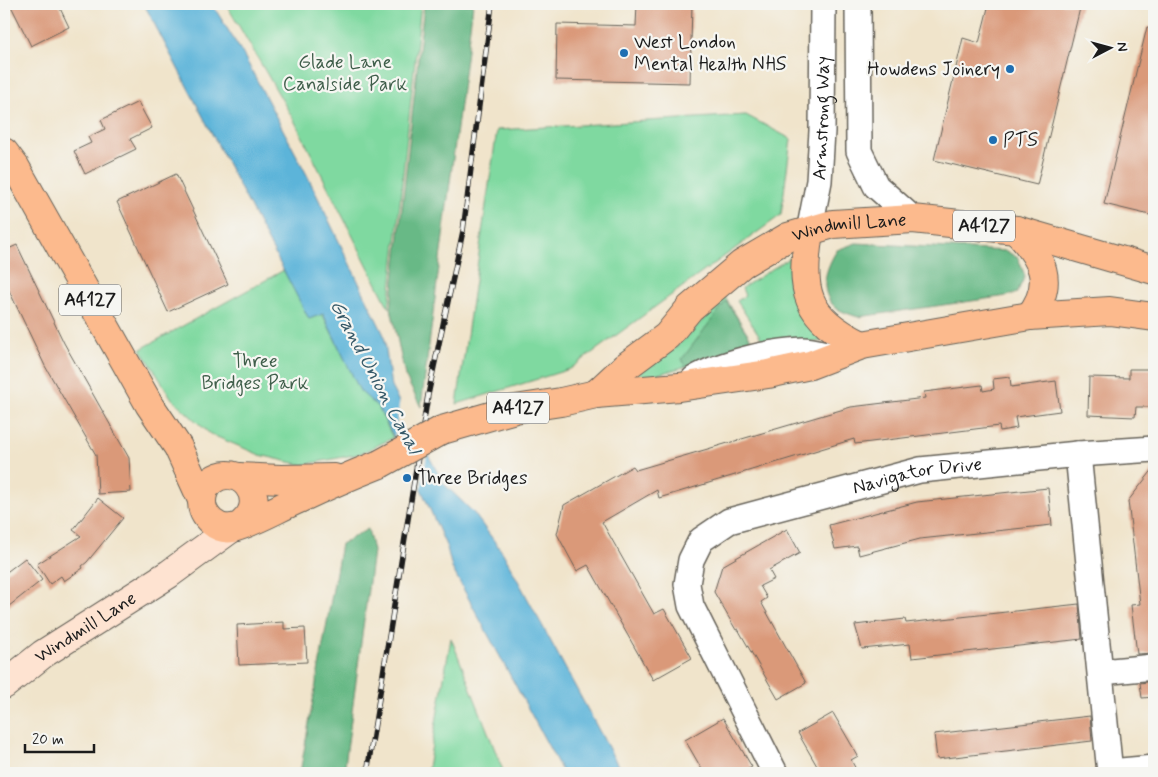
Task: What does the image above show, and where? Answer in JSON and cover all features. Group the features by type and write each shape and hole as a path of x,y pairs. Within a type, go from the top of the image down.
{"main road":[{"name":"A4127","path":"4,152 16,168 149,404 178,447 204,507"},
{"name":"Windmill Lane","path":"596,394 625,367 667,336 690,308 742,264 776,242 834,224 913,218 1016,230 1154,270"},
{"path":"1016,230 1035,250 1043,272 1044,289 1040,303 1030,316"},
{"path":"809,232 803,269 807,295 817,311 840,334 862,345"},
{"name":"Windmill Lane","path":"4,685 43,654 169,574 238,525 342,478 380,464 442,430 515,409 596,394 679,388 768,374 810,365 862,345 1030,316 1110,311 1154,317"},
{"name":"A4127","path":"178,447 230,476 249,484 254,497 253,511 238,525"},
{"name":"Windmill Lane","path":"230,476 281,479 342,478"},
{"path":"230,476 206,487 204,507 215,524 238,525"},
{"name":"Windmill Lane","path":"169,574 204,507"}],"street":[{"name":"Armstrong Way","path":"809,232 819,181 822,139 823,4"},
{"name":"Armstrong Way","path":"858,4 859,151 876,186 913,218"},
{"name":"Navigator Drive","path":"775,773 691,606 687,584 691,560 701,540 729,521 920,470 1078,454 1154,450"},
{"path":"1078,454 1110,773 1154,768"},
{"path":"1101,672 1154,667"}],"green space":[{"name":"Glade Lane Canalside Park","path":"226,4 421,4 389,308 295,122"},
{"path":"424,4 473,4 421,407 405,376 391,308"},
{"path":"746,115 791,139 781,215 570,369 457,404 497,130"},
{"path":"856,243 1006,251 1018,258 1025,276 1017,293 1007,296 858,317 836,308 830,301 825,287 827,272 837,250"},
{"path":"791,257 791,283 795,303 805,322 822,341 768,349 737,301 745,296 742,288"},
{"name":"Three Bridges Park","path":"284,270 309,319 322,313 360,390 378,407 393,438 359,454 302,465 260,455 210,434 172,399 141,349"},
{"path":"724,296 756,347 637,380 633,377 666,355 688,336"},
{"path":"726,301 756,347 686,367 682,359"},
{"path":"368,529 373,551 344,773 300,773 341,544"},
{"path":"451,638 504,773 427,773"}],"water":[{"name":"Grand Union Canal","path":"144,4 212,4 243,54 307,175 384,335 391,387 444,484 473,512 503,553 622,773 563,773 452,568 447,548 421,489 378,407 360,391 323,314 309,319"}],"pier":[{"path":"400,398 430,453 427,454 421,489 392,442 394,440"}],"building":[{"path":"10,4 58,4 69,27 31,46"},
{"name":"West London Mental Health NHS","path":"637,4 692,4 690,83 556,80 557,24 636,26"},
{"path":"989,4 1081,4 1037,185 934,160 963,38 979,43"},
{"path":"1147,27 1154,28 1154,216 1104,204"},
{"path":"138,102 152,128 130,139 136,149 85,174 74,151 91,143 88,137 105,129 101,120"},
{"path":"176,174 228,284 168,312 117,202"},
{"path":"17,245 64,343 129,458 131,492 98,494 96,455 45,366 4,280 4,251"},
{"path":"1129,369 1154,369 1154,407 1136,407 1135,417 1088,415 1089,377 1129,378"},
{"path":"1010,377 1011,387 1056,381 1060,411 1015,417 1017,428 1000,431 999,426 855,444 854,439 659,498 657,490 602,522 654,614 664,609 692,658 653,680 588,565 577,571 557,534 564,505 633,466 636,470 851,407 925,398 924,392 982,385 983,391 994,389 993,379"},
{"path":"1154,468 1154,653 1137,654 1131,605 1140,604 1128,501"},
{"path":"1048,488 1052,525 920,539 859,555 857,546 835,549 829,525 917,502"},
{"path":"98,498 123,518 82,566 83,568 64,581 61,576 50,584 37,564 81,536 73,530"},
{"path":"787,529 800,553 769,570 774,579 760,586 767,598 761,602 806,683 778,699 738,629 736,630 714,592 722,566"},
{"path":"25,558 42,580 4,610 4,574"},
{"path":"1079,604 1082,639 912,658 910,644 862,649 855,625 905,619 906,623"},
{"path":"284,622 284,629 305,628 307,662 239,665 237,625"},
{"path":"1154,681 1154,697 1142,698 1140,683"},
{"path":"833,713 858,756 851,760 858,773 821,773 798,733"},
{"path":"1090,716 1092,741 937,759 934,734"},
{"path":"723,718 752,767 741,773 704,773 685,740"}],"railway":[{"path":"367,773 428,395 463,231 492,4"}],"place":[{"name":"West London Mental Health NHS","path":"624,53"},
{"name":"Howdens Joinery","path":"1010,69"},
{"name":"PTS","path":"993,140"},
{"name":"Three Bridges","path":"407,478"}]}
